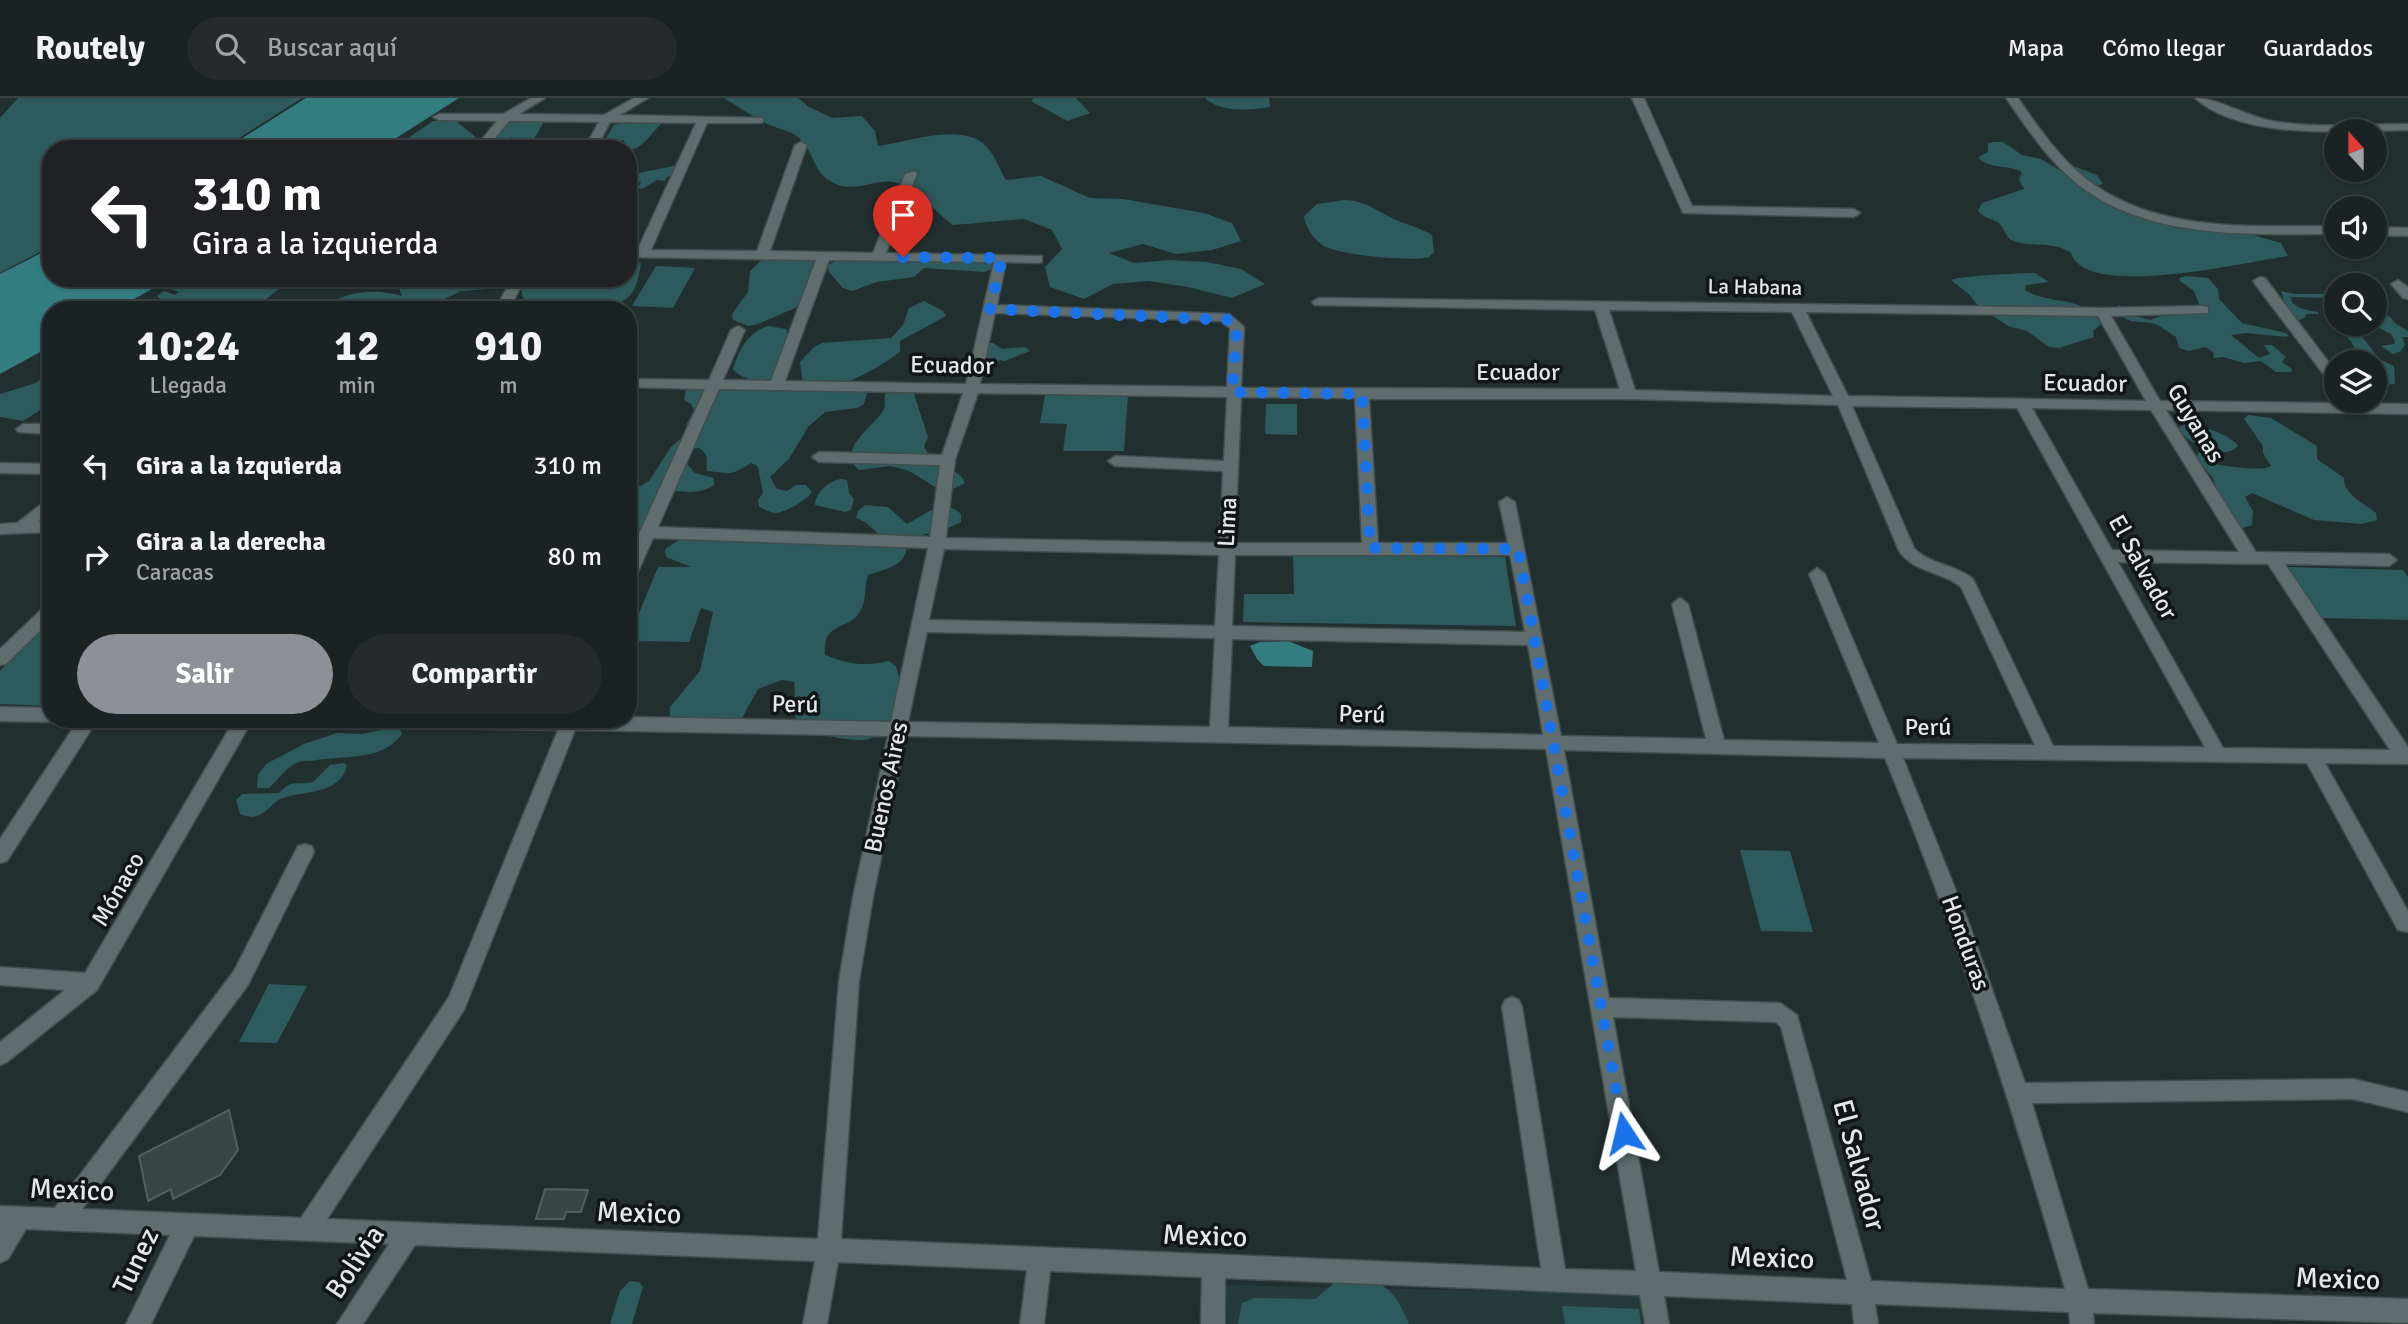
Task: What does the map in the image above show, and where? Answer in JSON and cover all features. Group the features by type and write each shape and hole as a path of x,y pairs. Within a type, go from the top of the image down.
{"street":[{"path":"487,140 505,118 539,98"},
{"path":"595,140 606,118 642,98"},
{"path":"1638,98 1686,210 1854,213"},
{"path":"2012,98 2073,173 2098,194 2131,208 2167,219 2222,228 2324,230"},
{"path":"2202,98 2231,113 2279,125 2408,127"},
{"path":"439,117 760,120"},
{"path":"643,253 703,119"},
{"path":"762,255 802,145"},
{"path":"878,257 911,174"},
{"path":"2387,232 2408,232"},
{"path":"637,253 1037,259"},
{"path":"776,385 795,342 801,315 824,256"},
{"name":"Buenos Aires","path":"815,1324 829,1251 849,981 863,897 937,543 948,460 972,388 1002,258"},
{"path":"2260,281 2324,365"},
{"name":"La Habana","path":"1319,302 2102,312 2196,310"},
{"path":"1601,306 1629,394"},
{"path":"1797,308 1843,401 1908,551 1914,560 1960,576 1967,583 2047,752"},
{"name":"Lima","path":"990,309 1224,317 1237,327 1225,550 1219,734"},
{"name":"Guyanas","path":"2102,312 2157,407 2251,558"},
{"path":"637,555 738,330"},
{"name":"Ecuador","path":"637,383 1362,394 1629,394 2157,407 2324,405"},
{"path":"1362,394 1370,548"},
{"name":"El Salvador","path":"2022,404 2218,755"},
{"name":"Ecuador","path":"2387,407 2408,409"},
{"path":"23,429 42,429"},
{"path":"819,457 948,460"},
{"path":"1115,461 1229,466"},
{"path":"0,468 42,469"},
{"path":"1507,502 1535,639 1657,1324"},
{"path":"21,528 42,510"},
{"path":"0,529 42,527"},
{"path":"647,531 937,543 1225,550 1518,549"},
{"path":"2108,556 2389,560"},
{"path":"2273,558 2406,757"},
{"name":"Honduras","path":"1816,574 1890,751 1974,964 2018,1093 2081,1312"},
{"path":"1680,604 1717,747"},
{"path":"0,659 42,619"},
{"path":"920,626 1535,639"},
{"path":"0,714 42,715"},
{"name":"Perú","path":"637,723 1890,751 2406,757"},
{"path":"0,855 83,728"},
{"name":"Mónaco","path":"0,1055 90,983 239,728"},
{"path":"307,1229 457,1003 567,728"},
{"path":"2312,756 2405,924"},
{"path":"61,1219 241,978 305,852"},
{"path":"0,976 90,983"},
{"path":"1512,1007 1555,1280"},
{"name":"El Salvador","path":"1602,1007 1780,1013 1790,1021 1862,1292 1866,1324"},
{"path":"2018,1093 2354,1088 2408,1102"},
{"path":"0,1251 10,1217"},
{"name":"Mexico","path":"10,1217 1862,1292 2081,1312 2408,1311"},
{"name":"Tunez","path":"138,1324 187,1225"},
{"name":"Bolivia","path":"349,1324 410,1233"},
{"path":"1032,1324 1040,1259"},
{"path":"1213,1324 1214,1266"}],"shaded area":[{"path":"18,98 302,98 236,140 42,140 42,251 0,273 0,118"},
{"path":"306,98 459,98 393,140 239,140"},
{"path":"724,98 798,98 809,107 832,118 862,116 875,131 878,146 935,135 964,135 977,139 987,147 1006,180 1041,176 1090,198 1123,199 1204,213 1232,223 1241,241 1212,250 1176,254 1143,244 1109,253 1134,263 1171,260 1207,262 1241,269 1265,284 1232,298 1149,281 1113,284 1084,299 1050,287 1045,267 1062,249 1052,230 1024,219 953,225 901,184 886,182 855,187 838,185 824,177 806,145 795,135 764,122"},
{"path":"1034,98 1076,98 1090,113 1067,121 1031,101"},
{"path":"1205,98 1269,98 1270,107 1227,108"},
{"path":"635,119 661,124 637,148 637,140 605,140 614,125"},
{"path":"455,120 478,139 405,140 433,121"},
{"path":"511,120 545,120 533,140 514,140 512,137 497,140 498,133"},
{"path":"2003,142 2022,155 2041,159 2061,171 2073,166 2097,175 2103,184 2096,186 2090,193 2161,224 2239,231 2281,243 2288,256 2206,270 2136,276 2105,274 2083,267 2064,249 2016,242 2009,238 2000,224 1978,211 1982,203 2024,189 2019,180 2022,172 1988,164 1978,157 1988,152 1988,143"},
{"path":"680,164 675,174 667,177 665,181 657,180 642,189 638,188 641,182 637,183 637,174"},
{"path":"1345,200 1365,204 1432,235 1434,252 1429,257 1394,258 1347,253 1322,245 1311,234 1304,216 1317,204"},
{"path":"42,253 42,287 155,287 131,301 42,301 42,351 0,374 0,274"},
{"path":"780,258 814,260 817,265 800,303 795,308 758,324 748,326 733,320 732,314 748,292 750,271 761,261"},
{"path":"842,258 989,260 996,263 993,269 984,272 924,268 914,277 877,282 852,291 843,288 828,271 828,265"},
{"path":"637,261 641,263 637,281"},
{"path":"656,266 695,268 673,308 637,306 635,301"},
{"path":"2035,273 2049,282 2026,285 2025,290 2085,308 2101,324 2093,331 2094,337 2059,348 2049,347 2027,331 2008,326 1978,306 1970,295 1951,280"},
{"path":"2179,278 2208,278 2218,289 2219,299 2242,323 2286,333 2289,336 2246,333 2231,335 2259,358 2270,354 2264,345 2272,345 2286,357 2282,362 2292,369 2291,372 2276,372 2261,361 2244,363 2223,357 2214,358 2213,352 2205,347 2189,351 2179,348 2176,337 2161,327 2128,320 2115,309 2119,305 2128,309 2130,315 2151,320 2200,307 2194,291 2180,281"},
{"path":"281,287 264,301 160,301 157,296 164,291 175,295 179,292 170,289"},
{"path":"398,287 500,287 461,291 440,301 333,301 348,295 369,292 402,296"},
{"path":"635,287 622,301 526,301 521,288"},
{"path":"2281,291 2324,294 2324,298 2290,297 2297,306 2318,314 2306,314 2306,317 2299,320 2286,307"},
{"path":"924,301 943,311 946,316 900,341 900,352 854,379 828,386 803,383 800,362 814,347 822,343 891,338 903,325 909,308"},
{"path":"2387,316 2408,331 2408,337 2402,337 2405,345 2400,352 2393,354 2381,346 2394,344 2391,334 2387,332"},
{"path":"768,326 786,329 790,340 779,376 761,380 743,377 733,369 741,349 750,337"},
{"path":"2346,336 2362,336 2372,350 2356,350"},
{"path":"989,343 1002,349 1025,347 1030,351 1005,361 1000,360 990,371 965,378 963,372 973,351"},
{"path":"2387,363 2394,366 2395,384 2387,385"},
{"path":"42,377 42,409 23,421 0,417 0,394 36,383"},
{"path":"859,381 866,385 868,390 864,404 857,408 825,412 808,427 789,459 770,477 777,489 787,491 796,485 806,485 812,492 801,502 776,513 759,507 758,500 763,493 758,467 751,463 730,473 707,471 705,453 699,448 689,449 685,462 695,473 714,478 714,485 690,492 674,491 673,484 652,528 637,534 637,487 649,481 671,447 685,435 687,423 694,410 691,404 684,400 686,388 727,386 804,391"},
{"path":"890,388 913,391 928,437 924,446 927,452 961,476 965,483 945,493 909,471 890,466 859,470 853,462 854,446 883,411 885,395"},
{"path":"1045,395 1128,395 1124,451 1063,451 1067,424 1040,423"},
{"path":"1266,404 1297,404 1297,435 1265,434"},
{"path":"2248,415 2271,418 2317,446 2317,459 2344,478 2347,489 2376,513 2377,520 2361,524 2314,520 2252,493 2245,497 2253,511 2252,525 2243,528 2234,521 2217,492 2213,478 2196,458 2199,452 2210,457 2211,463 2216,464 2251,468 2271,466 2263,453 2263,446 2244,419"},
{"path":"2184,424 2213,430 2238,446 2224,452 2206,449 2183,434 2178,428"},
{"path":"842,479 847,480 849,493 854,499 851,510 845,512 815,505 824,488"},
{"path":"865,505 888,507 907,524 941,507 954,509 961,514 961,522 907,544 903,557 894,566 868,575 860,612 855,618 832,631 825,644 825,655 842,661 871,664 889,661 896,666 907,707 885,730 869,739 853,740 830,736 810,729 797,720 794,711 794,682 782,680 758,689 742,718 729,722 670,718 670,707 700,671 713,612 701,608 689,642 637,641 637,618 658,567 691,567 666,557 665,549 682,538 718,529 883,538 865,522 856,518 858,511"},
{"path":"1293,553 1505,557 1516,626 1243,622 1244,594 1294,594"},
{"path":"2286,567 2403,570 2408,577 2408,620 2319,618"},
{"path":"42,627 42,706 0,704 0,671"},
{"path":"1288,641 1313,651 1312,667 1264,666 1250,646 1260,642"},
{"path":"400,728 402,734 393,743 373,753 304,761 292,765 269,788 257,788 258,775 266,764 304,744 337,733 362,734"},
{"path":"344,763 347,766 343,775 329,787 283,798 260,815 240,814 236,800 242,794 279,793 291,784 313,782 330,765"},
{"path":"1740,850 1790,851 1813,932 1761,931"},
{"path":"269,984 307,986 277,1043 239,1042"},
{"path":"1345,1274 1386,1288 1398,1302 1409,1324 1238,1324 1242,1303 1254,1298 1315,1299"},
{"path":"630,1281 639,1282 643,1287 632,1324 610,1324 620,1291"},
{"path":"1226,1285 1639,1294 1643,1324 1228,1324"},
{"path":"1562,1306 1639,1309 1641,1324 1565,1324"}],"building":[{"path":"229,1110 238,1150 220,1175 173,1199 171,1189 148,1201 139,1156"},
{"path":"545,1189 588,1190 581,1212 566,1212 564,1219 536,1219"}],"route":[{"path":"903,257 1002,258 990,309 1224,317 1237,327 1232,392 1362,394 1370,548 1518,549 1624,1133"}]}
